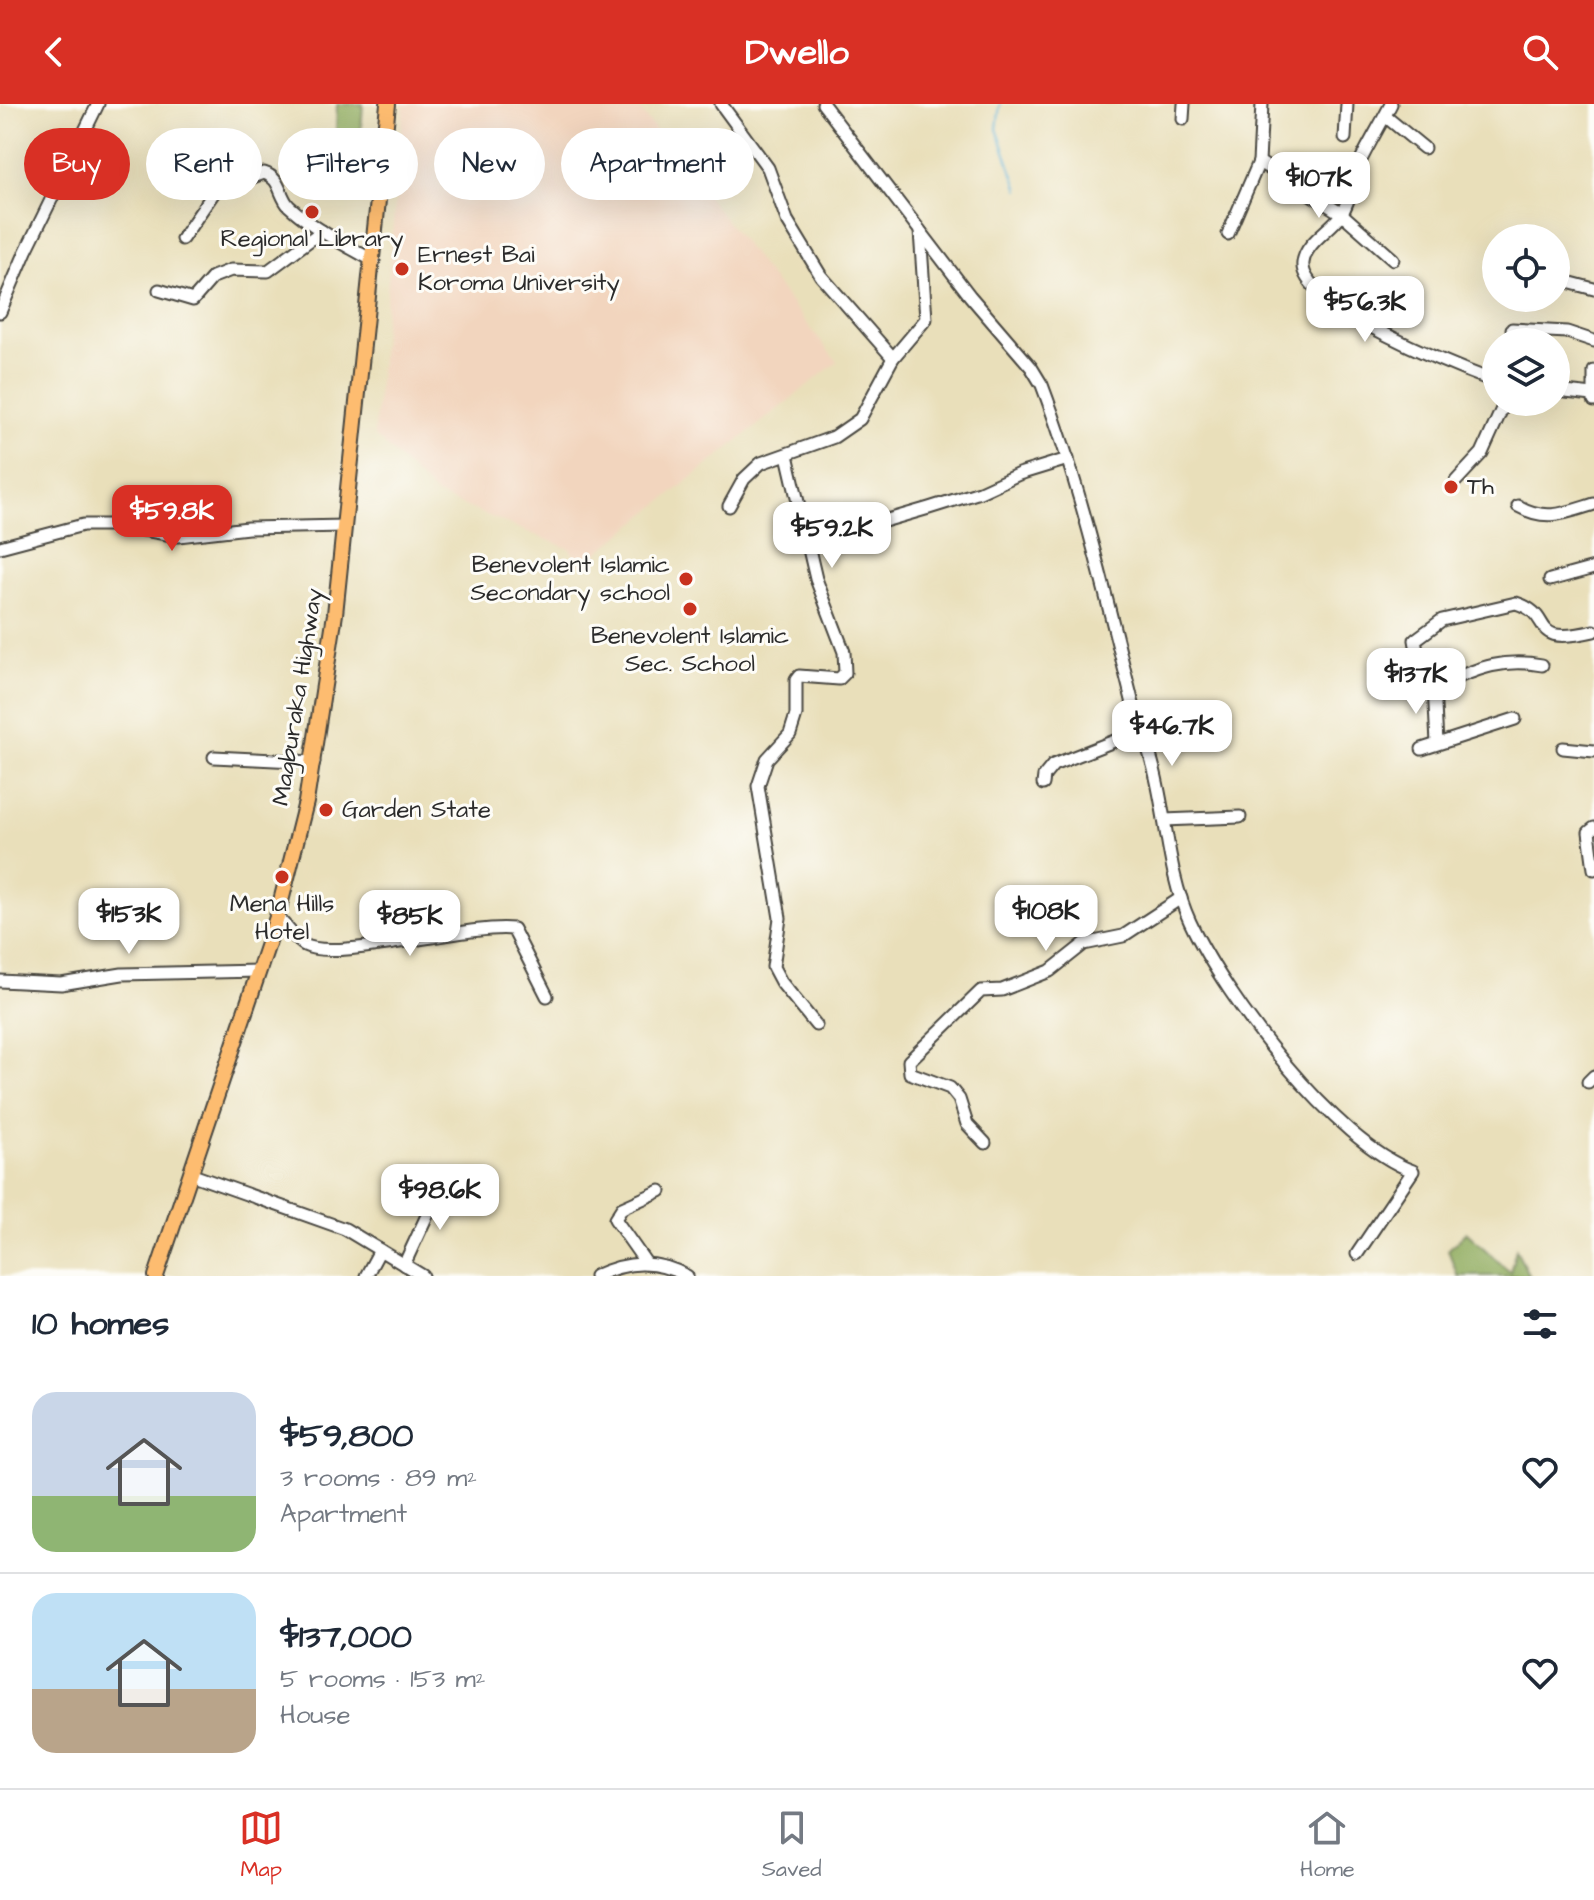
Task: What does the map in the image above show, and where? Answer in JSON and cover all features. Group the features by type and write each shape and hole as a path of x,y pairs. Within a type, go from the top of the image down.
{"main road":[{"name":"Magburaka Highway","path":"156,1276 277,917 314,762 345,526 388,104"}],"street":[{"path":"0,312 6,284 98,104"},
{"path":"721,104 768,168 787,220 821,276 893,358"},
{"path":"823,104 1042,385 1087,515 1140,731 1155,772 1181,898 1207,953 1307,1091 1378,1154 1413,1171 1357,1254"},
{"path":"1183,119 1184,104"},
{"path":"1228,234 1259,162 1262,104"},
{"path":"1345,138 1347,104"},
{"path":"1391,104 1359,164 1342,214 1306,252 1304,275 1375,330 1422,354 1482,377"},
{"path":"1385,116 1424,148"},
{"path":"1259,162 1342,214 1393,259"},
{"path":"182,239 215,191 256,173 270,174 286,204 322,231 374,261"},
{"path":"729,506 751,472 761,463 834,437 860,419 893,358 926,319 920,230"},
{"path":"159,290 193,300 213,277 231,270 268,271 322,231"},
{"path":"1570,283 1594,289"},
{"path":"1570,333 1594,341"},
{"path":"1594,371 1594,402"},
{"path":"1570,393 1593,395"},
{"path":"1456,481 1482,453 1499,416"},
{"path":"787,455 816,579 844,652 845,673 839,679 799,676 796,680 796,715 790,734 767,759 758,786 780,918 773,967 781,982 816,1025"},
{"path":"808,538 836,535 929,508 1068,459"},
{"path":"1518,506 1534,515 1556,516 1594,504"},
{"path":"0,547 46,532 97,524 178,536 248,528 345,526"},
{"path":"1550,580 1594,568"},
{"path":"1437,743 1434,687 1419,662 1415,640 1442,620 1516,603 1525,606 1549,634 1559,638 1594,631"},
{"path":"1434,687 1498,663 1515,660 1542,665"},
{"path":"1422,749 1515,719"},
{"path":"1043,784 1044,776 1053,765 1140,731"},
{"path":"1563,748 1594,751"},
{"path":"214,757 314,762"},
{"path":"1164,820 1240,817"},
{"path":"1594,828 1589,832 1594,869"},
{"path":"985,1143 967,1124 959,1099 950,1088 910,1073 909,1061 981,991 1002,990 1050,971 1084,944 1123,936 1181,898"},
{"path":"277,917 303,944 313,947 365,947 474,931 513,929 547,996"},
{"path":"0,981 61,984 104,975 259,971"},
{"path":"190,1174 345,1229 423,1276"},
{"path":"404,1265 430,1209 428,1188"},
{"path":"646,1263 615,1219 622,1208 660,1191"},
{"path":"366,1276 380,1250"},
{"path":"595,1276 614,1267 646,1263 656,1263 687,1276"}],"shaded area":[{"path":"404,104 635,104 654,128 561,128 561,200 710,200 837,362 581,566 570,549 437,495 374,435 395,200 418,200 418,128 402,128"}],"green space":[{"path":"337,104 363,104 361,128 336,128"},
{"path":"1466,1232 1510,1272 1516,1249 1529,1276 1458,1276 1448,1250"}],"waterway":[{"path":"1000,104 997,129 1019,190"}],"place":[{"name":"Regional Library","path":"312,212"},
{"name":"Ernest Bai Koroma University","path":"402,269"},
{"name":"Th","path":"1451,487"},
{"name":"Benevolent Islamic Secondary school","path":"686,579"},
{"name":"Benevolent Islamic Sec. School","path":"690,609"},
{"name":"Garden State","path":"326,810"},
{"name":"Mena Hills Hotel","path":"282,877"}]}
